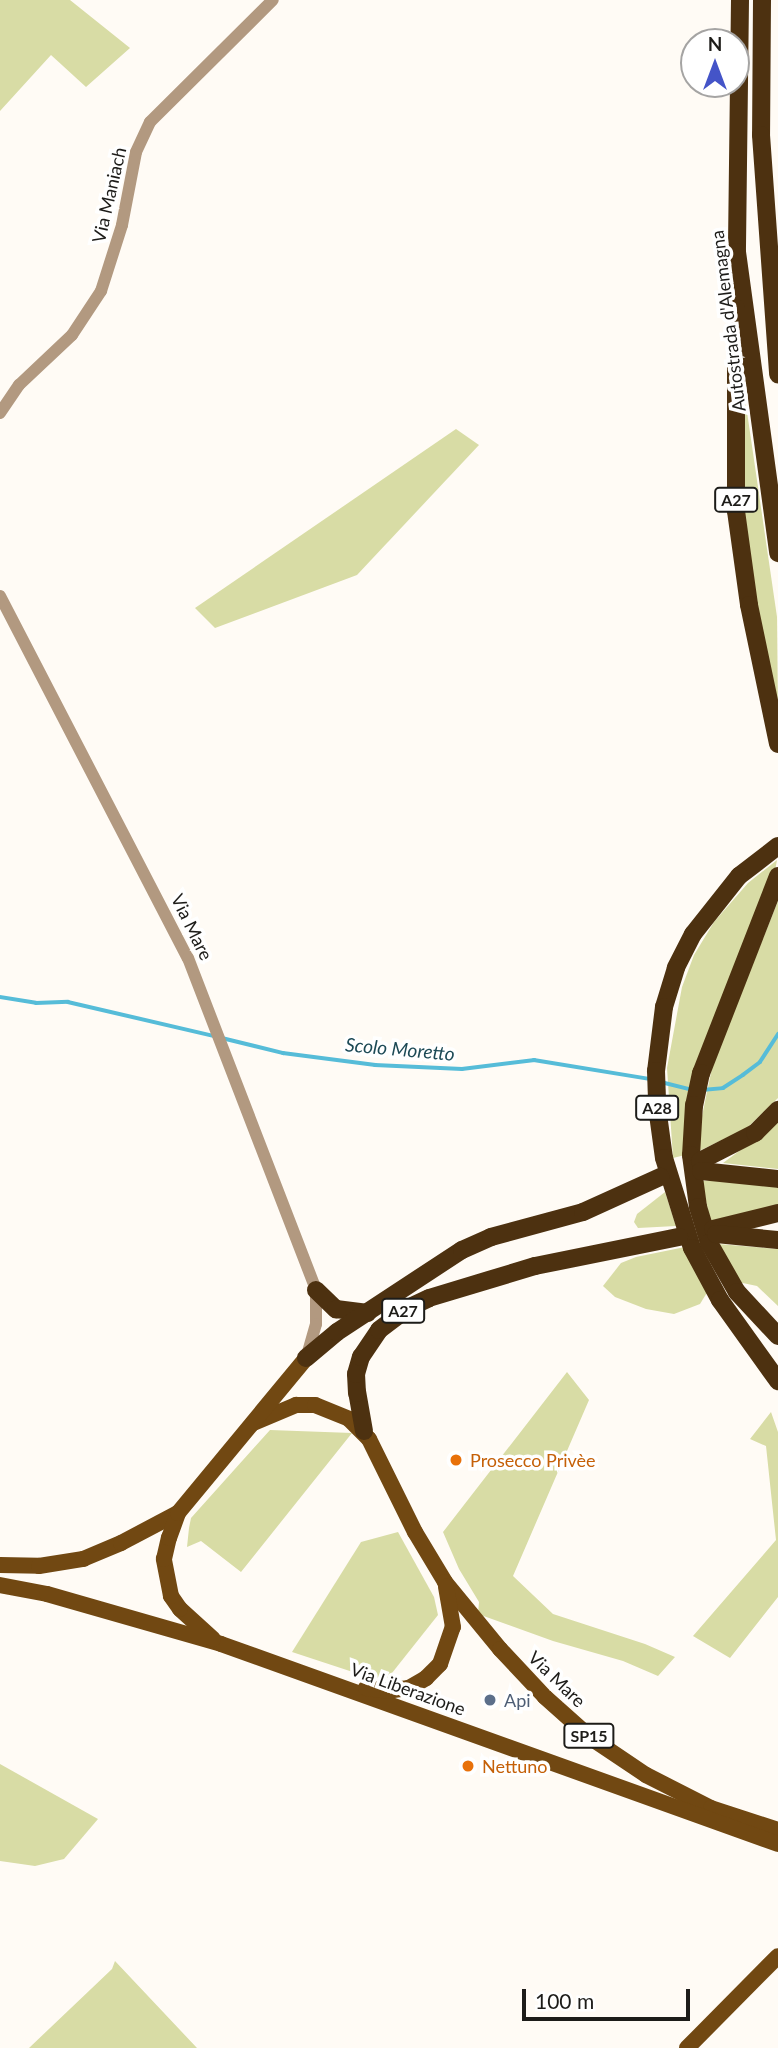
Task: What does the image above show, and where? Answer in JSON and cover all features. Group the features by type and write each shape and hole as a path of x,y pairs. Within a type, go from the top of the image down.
{"highway":[{"name":"Autostrada d'Alemagna","path":"740,0 737,252 778,553"},
{"path":"762,0 761,135 778,374"},
{"name":"A27","path":"737,252 736,511 749,605 778,744"},
{"path":"771,252 778,292"},
{"name":"A28","path":"778,846 739,876 693,933 676,968 664,1007 656,1071 657,1107 664,1158 692,1248 720,1300 778,1381"},
{"name":"A28","path":"778,876 770,903 713,1038 694,1105 691,1156 698,1208 709,1243 737,1292 778,1336"},
{"path":"683,1169 755,1133 778,1110"},
{"name":"A27","path":"368,1313 462,1250 533,1225 592,1209 683,1169"},
{"path":"683,1169 778,1179"},
{"path":"778,1213 715,1232 778,1240"},
{"name":"A27","path":"364,1431 356,1374 361,1357 379,1330 408,1308 429,1298 535,1266 679,1237"},
{"path":"316,1290 336,1309 368,1313"},
{"path":"306,1358 337,1332 368,1313"}],"main road":[{"path":"253,1423 306,1358"},
{"name":"Via Mare","path":"253,1423 296,1405 315,1405 332,1410 364,1431 415,1532 445,1582 500,1649 545,1697 591,1738 646,1775 776,1841"},
{"name":"Via Liberazione","path":"221,1644 180,1609 168,1587 163,1559 178,1513 253,1423"},
{"name":"Via Liberazione","path":"0,1565 59,1565 83,1559 121,1543 178,1513"},
{"name":"Via Mare","path":"345,1686 398,1690 418,1684 433,1672 445,1655 452,1636 452,1618 445,1582"},
{"name":"Via Liberazione","path":"0,1585 47,1594 221,1644 776,1841"},
{"path":"687,2048 778,1956"}],"street":[{"name":"Via Maniach","path":"0,413 19,386 72,335 102,291 122,225 136,152 150,122 273,0"},
{"name":"Via Mare","path":"0,596 179,937 316,1290"},
{"path":"306,1358 316,1324 316,1290"}],"green space":[{"path":"0,0 70,0 130,48 86,87 51,55 0,111"},
{"path":"740,402 746,405 777,617 778,712 746,549"},
{"path":"456,429 479,445 357,575 215,628 195,608"},
{"path":"777,860 772,887 707,1036 685,1155 673,1158 667,1068 682,987 694,955 714,922 748,883"},
{"path":"778,901 778,1098 747,1128 699,1151 702,1116 713,1063"},
{"path":"778,1118 778,1169 723,1163 758,1137"},
{"path":"702,1181 778,1185 778,1205 710,1221"},
{"path":"665,1192 676,1226 638,1228 634,1222 637,1214"},
{"path":"718,1244 778,1249 778,1306 757,1286 738,1282"},
{"path":"685,1247 708,1291 700,1304 674,1314 646,1309 615,1297 603,1286 621,1263 636,1257"},
{"path":"567,1372 589,1400 513,1576 553,1614 645,1644 675,1657 658,1676 623,1661 553,1641 478,1614 479,1602 459,1569 443,1532"},
{"path":"771,1412 778,1432 778,1597 730,1658 693,1636 776,1540 766,1446 750,1439"},
{"path":"270,1430 352,1433 241,1572 201,1541 187,1547 191,1518"},
{"path":"398,1532 434,1597 438,1615 388,1678 368,1677 292,1652 361,1542"},
{"path":"0,1764 98,1819 64,1859 35,1866 0,1861"},
{"path":"115,1961 197,2048 29,2048 112,1969"}],"waterway":[{"name":"Scolo Moretto","path":"0,997 36,1003 68,1002 214,1036"},
{"name":"Scolo Moretto","path":"702,1090 723,1088 743,1075 760,1062 778,1034"},
{"name":"Scolo Moretto","path":"222,1038 283,1053 375,1065 462,1069 534,1060 650,1079"},
{"name":"Scolo Moretto","path":"661,1082 690,1089"}],"place":[{"name":"Prosecco Privèe","path":"456,1460"},
{"name":"Api","path":"490,1700"},
{"name":"Nettuno","path":"468,1766"}]}
